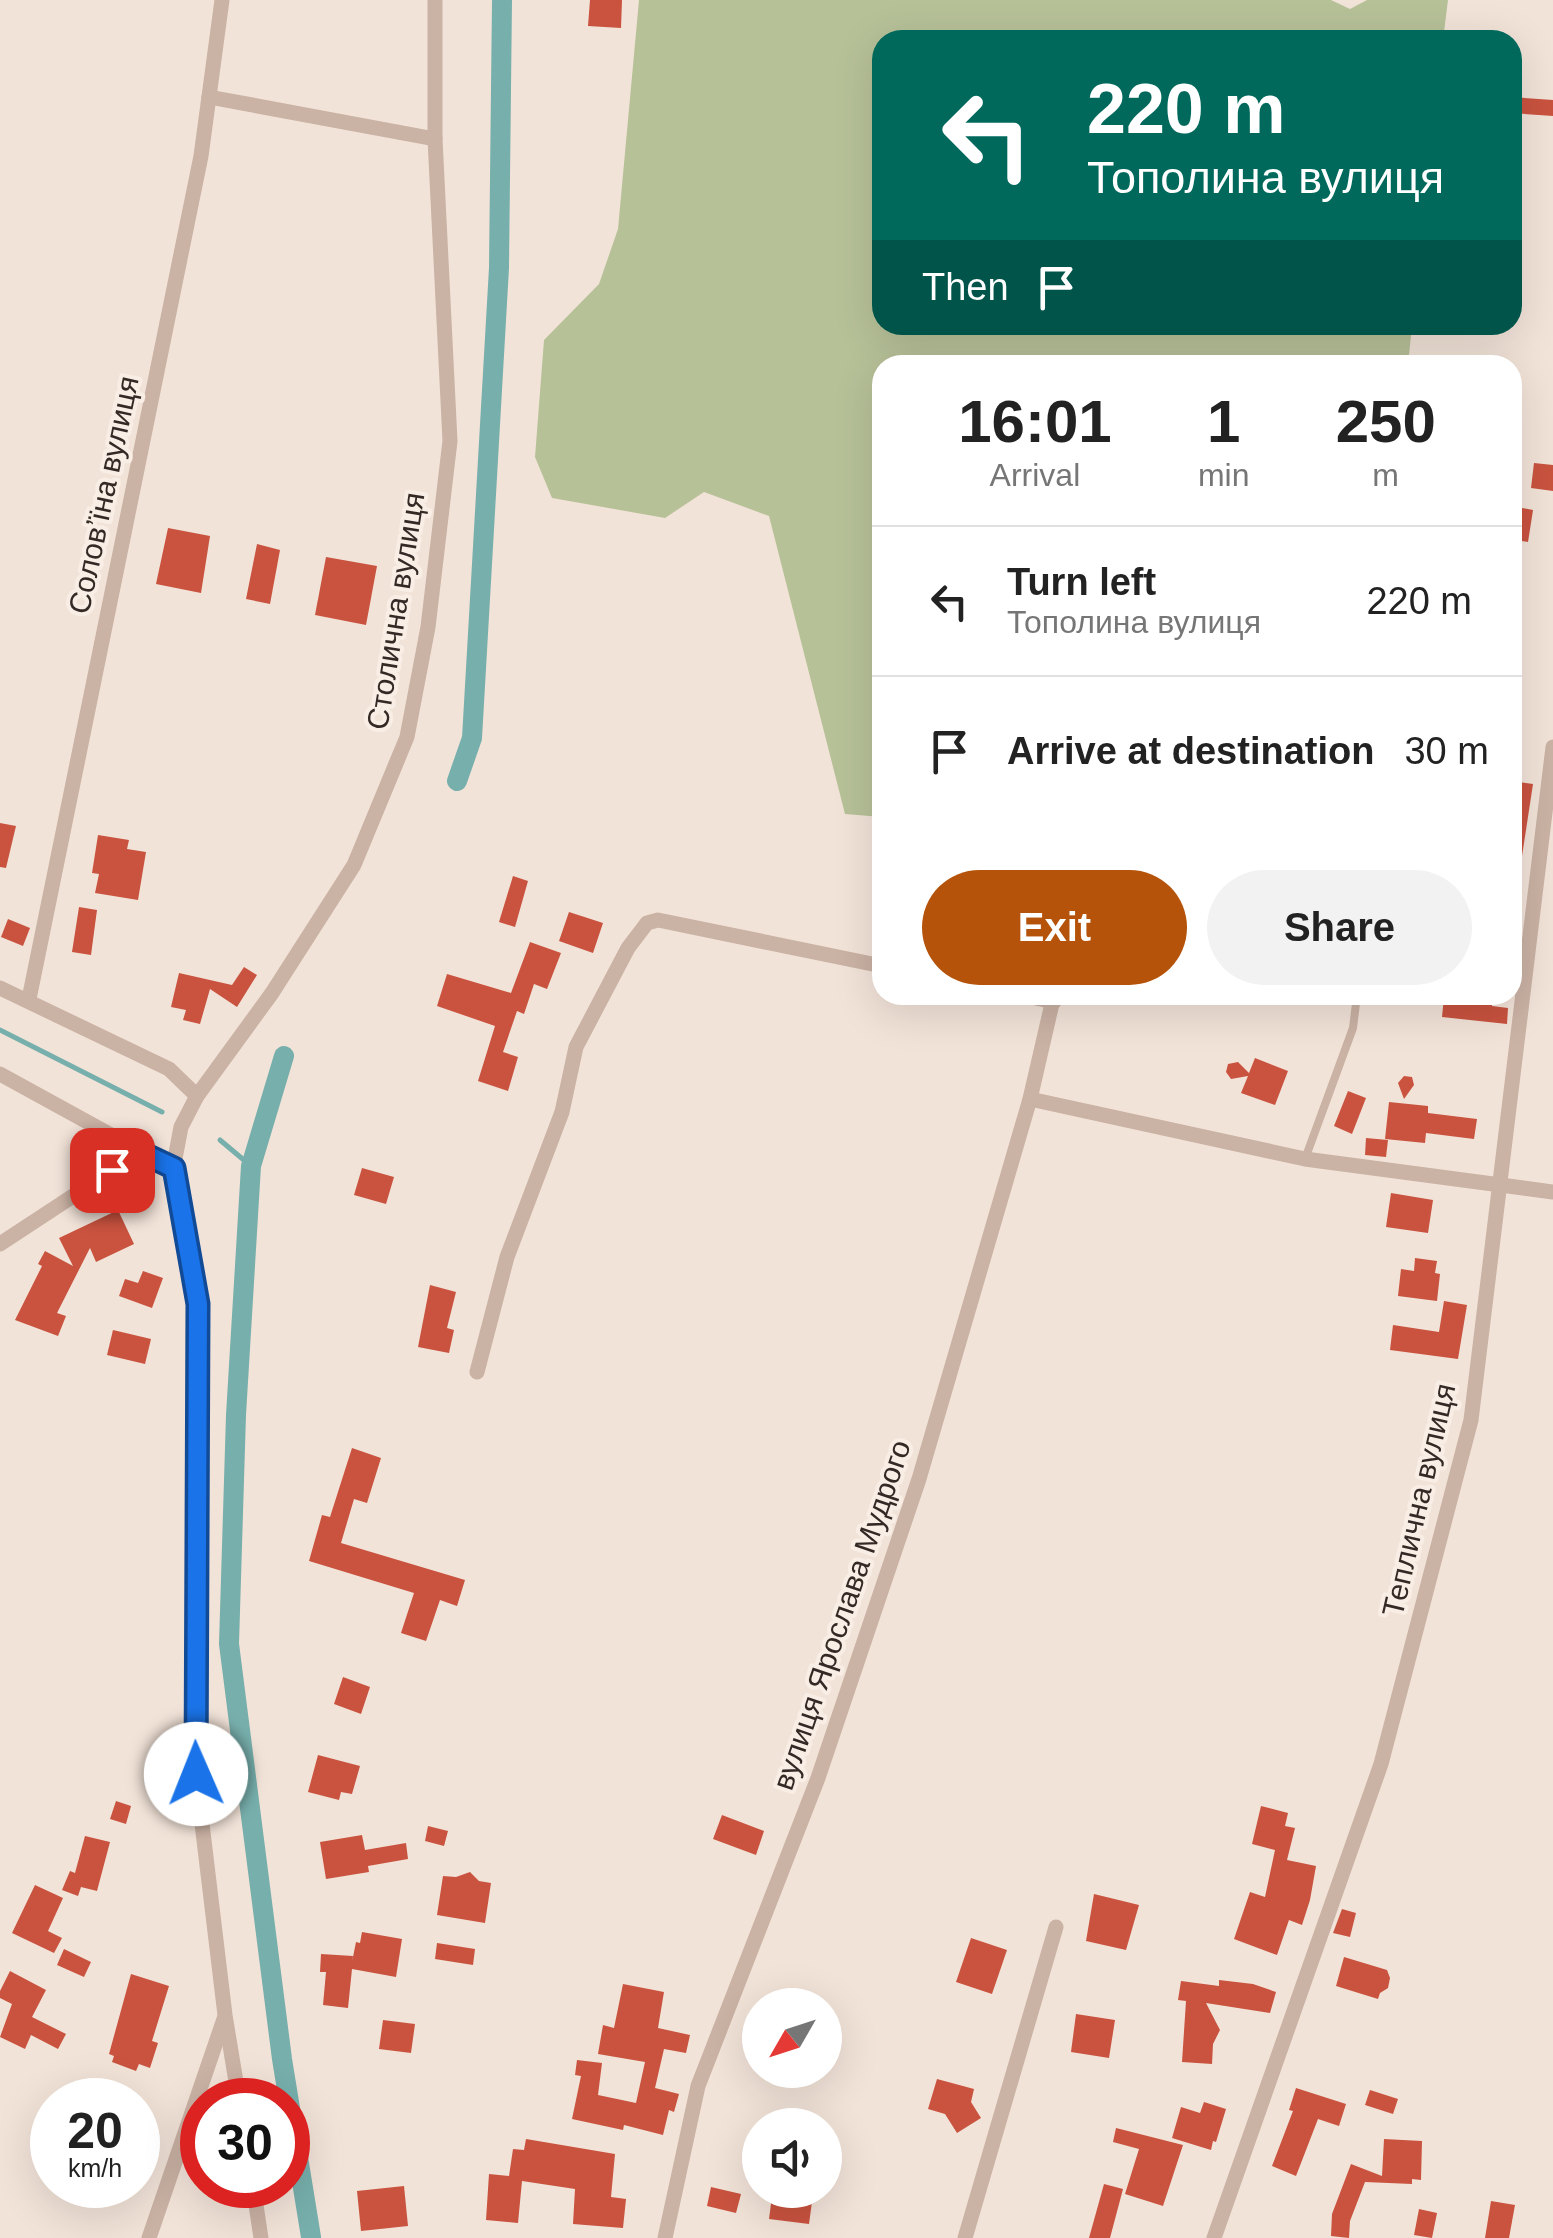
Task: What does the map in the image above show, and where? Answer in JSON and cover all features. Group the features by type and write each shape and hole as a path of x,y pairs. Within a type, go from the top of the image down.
{"street":[{"name":"Соловʼїна вулиця","path":"29,1000 202,156 222,0"},
{"name":"Столична вулиця","path":"174,1168 181,1126 196,1096 272,993 354,865 407,737 428,627 450,441 435,139 434,0"},
{"path":"209,97 435,139"},
{"name":"Теплична вулиця","path":"1214,2238 1381,1764 1471,1420 1553,747"},
{"path":"477,1372 507,1257 562,1112 576,1047 628,948 647,923 658,920 872,964"},
{"path":"0,988 168,1069 196,1096"},
{"name":"вулиця Ярослава Мудрого","path":"665,2238 698,2086 824,1760 918,1480 1030,1099 1052,1005"},
{"path":"0,1074 174,1168 198,1304 196,1774 235,2078"},
{"path":"1030,1099 1306,1159 1553,1192"},
{"path":"0,1244 140,1152"},
{"path":"965,2238 1056,1927"},
{"path":"149,2238 225,2016"},
{"path":"256,2208 261,2238"}],"lane":[{"path":"1306,1159 1353,1028 1356,1005"}],"green space":[{"path":"639,0 1331,0 1350,9 1367,0 1448,0 1444,30 872,30 872,335 1411,335 1409,355 872,355 872,816 845,814 769,516 704,492 665,518 552,498 535,457 544,340 599,284 618,229"}],"building":[{"path":"590,0 622,0 621,28 588,26"},
{"path":"1522,98 1553,100 1553,116 1522,114"},
{"path":"1534,463 1553,465 1553,491 1531,488"},
{"path":"1522,508 1533,510 1528,542 1522,541"},
{"path":"168,528 210,536 201,593 156,584"},
{"path":"257,544 280,550 270,604 246,599"},
{"path":"326,557 377,566 366,625 315,615"},
{"path":"1522,782 1533,784 1522,856"},
{"path":"0,823 16,826 6,868 0,867"},
{"path":"98,835 129,840 127,849 146,852 138,900 95,893 99,874 92,873"},
{"path":"513,876 528,881 515,927 499,922"},
{"path":"79,907 97,910 91,955 72,952"},
{"path":"569,912 603,923 593,953 559,941"},
{"path":"8,919 30,928 23,946 1,937"},
{"path":"530,942 561,953 547,989 534,984 524,1014 517,1011 503,1052 518,1057 508,1091 478,1081 495,1026 437,1006 447,974 511,993"},
{"path":"244,967 257,975 237,1007 210,989 200,1024 183,1020 186,1010 171,1007 179,973 232,985"},
{"path":"1443,1005 1508,1008 1507,1024 1442,1017"},
{"path":"1255,1058 1288,1071 1275,1105 1241,1093 1248,1076 1231,1079 1226,1072 1228,1064 1238,1062 1249,1073"},
{"path":"1404,1076 1412,1077 1414,1085 1404,1099 1398,1083"},
{"path":"1348,1091 1366,1098 1352,1134 1334,1126"},
{"path":"1389,1102 1428,1106 1428,1113 1477,1119 1474,1139 1426,1133 1425,1143 1385,1139"},
{"path":"1366,1138 1388,1140 1386,1157 1365,1155"},
{"path":"362,1168 394,1177 386,1204 354,1195"},
{"path":"1391,1193 1433,1200 1428,1233 1386,1227"},
{"path":"118,1210 134,1244 96,1262 90,1248 57,1313 66,1316 58,1336 15,1320 42,1266 38,1264 45,1251 73,1266 59,1238"},
{"path":"1415,1258 1437,1261 1437,1301 1398,1296 1401,1269 1414,1271"},
{"path":"143,1271 163,1278 152,1308 119,1296 125,1279 138,1283"},
{"path":"430,1285 456,1292 447,1328 454,1330 449,1353 418,1347"},
{"path":"1444,1301 1467,1305 1458,1359 1390,1350 1393,1325 1439,1332"},
{"path":"113,1330 151,1339 145,1364 107,1355"},
{"path":"352,1448 381,1458 367,1503 354,1499 341,1543 465,1580 457,1606 440,1600 426,1641 401,1633 414,1593 309,1561 322,1515 330,1517"},
{"path":"343,1677 370,1687 361,1714 334,1704"},
{"path":"318,1755 360,1766 352,1794 341,1792 339,1800 308,1792"},
{"path":"116,1801 131,1806 126,1824 110,1819"},
{"path":"1261,1806 1288,1813 1285,1826 1295,1828 1287,1860 1316,1866 1302,1925 1289,1920 1277,1955 1234,1939 1250,1892 1265,1897 1275,1850 1252,1844"},
{"path":"722,1815 764,1831 756,1855 713,1839"},
{"path":"428,1826 448,1831 444,1846 425,1841"},
{"path":"362,1835 365,1850 406,1843 408,1859 368,1866 369,1872 326,1879 320,1842"},
{"path":"85,1836 110,1842 97,1891 81,1887 78,1896 62,1890 70,1871 75,1873"},
{"path":"470,1872 479,1881 491,1883 485,1923 437,1915 443,1876"},
{"path":"35,1885 63,1898 48,1931 62,1938 54,1953 12,1933"},
{"path":"1094,1894 1139,1905 1126,1950 1086,1941"},
{"path":"1342,1909 1356,1913 1350,1937 1333,1933"},
{"path":"362,1932 402,1939 396,1977 352,1969 348,2008 323,2005 326,1972 320,1972 321,1954 353,1956 352,1962"},
{"path":"971,1938 1007,1950 992,1994 956,1982"},
{"path":"437,1943 475,1949 473,1965 435,1959"},
{"path":"64,1949 91,1962 84,1977 57,1965"},
{"path":"1344,1957 1387,1970 1388,1988 1378,1999 1336,1986"},
{"path":"10,1971 46,1990 32,2017 66,2034 58,2049 31,2035 25,2049 0,2037 12,2004 0,1998"},
{"path":"131,1974 169,1986 152,2041 158,2043 150,2068 139,2064 136,2071 112,2062 114,2056 109,2054"},
{"path":"1219,1980 1253,1984 1276,1992 1270,2013 1206,2003 1220,2030 1213,2044 1212,2064 1182,2062 1186,2001 1178,2000 1181,1981 1219,1986"},
{"path":"623,1984 664,1992 658,2028 690,2035 686,2053 664,2049 655,2088 679,2094 674,2112 669,2110 663,2135 624,2125 623,2130 572,2119 581,2076 575,2075 577,2060 602,2063 598,2095 636,2103 645,2062 598,2054 603,2025 614,2028"},
{"path":"1076,2014 1115,2020 1109,2058 1071,2052"},
{"path":"383,2020 415,2024 411,2053 379,2049"},
{"path":"937,2079 974,2089 971,2102 981,2118 957,2133 945,2114 928,2109"},
{"path":"1296,2088 1346,2104 1339,2126 1318,2119 1296,2176 1272,2166 1293,2111 1289,2110"},
{"path":"1370,2090 1398,2099 1393,2114 1365,2105"},
{"path":"1204,2102 1226,2109 1211,2150 1172,2138 1181,2107 1200,2113"},
{"path":"1116,2128 1183,2145 1163,2206 1125,2194 1139,2149 1113,2142"},
{"path":"526,2139 615,2154 611,2197 626,2199 623,2228 573,2224 575,2189 522,2181 518,2223 486,2220 489,2174 509,2176 513,2149 524,2150"},
{"path":"1384,2139 1422,2141 1421,2180 1412,2179 1412,2184 1365,2182 1350,2221 1349,2238 1331,2236 1332,2214 1351,2164 1382,2176"},
{"path":"1104,2184 1123,2189 1110,2238 1089,2238"},
{"path":"404,2186 408,2226 361,2231 357,2191"},
{"path":"711,2187 741,2194 736,2213 707,2206"},
{"path":"1491,2201 1515,2205 1509,2238 1485,2238"},
{"path":"770,2208 811,2208 809,2224 769,2219"},
{"path":"1419,2209 1437,2213 1432,2238 1414,2235"}],"waterway":[{"path":"457,781 472,738 499,268 502,0"},
{"path":"0,1030 162,1112"},
{"path":"284,1056 251,1166 236,1415 229,1644 282,2059 311,2237"},
{"path":"220,1140 251,1166"}],"route":[{"path":"112,1170 140,1152 174,1168 198,1304 196,1774"}]}
